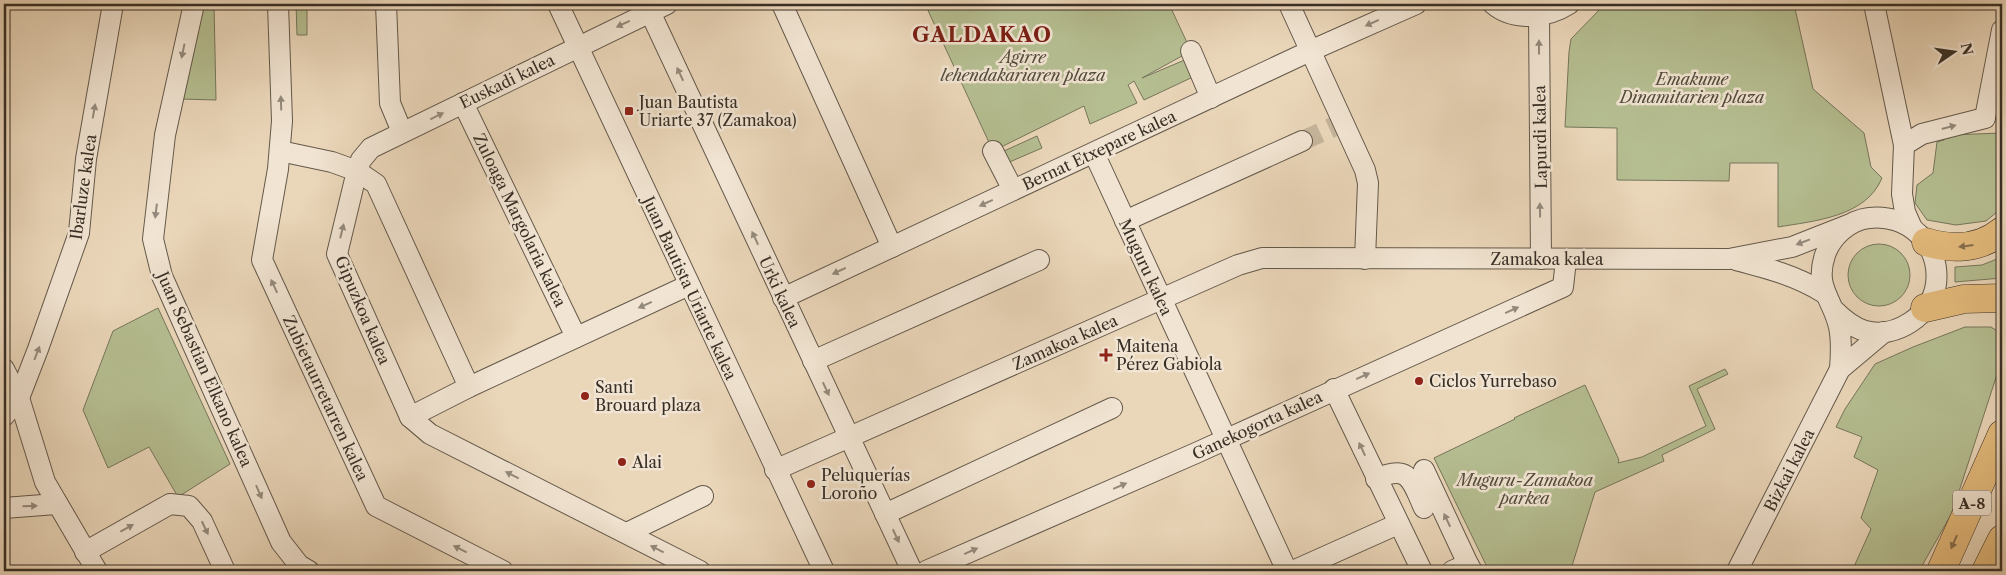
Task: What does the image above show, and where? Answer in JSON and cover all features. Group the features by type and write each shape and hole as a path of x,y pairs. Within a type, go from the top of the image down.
{"highway":[{"path":"1919,235 1941,247 1958,247 1978,245 2002,231"},
{"path":"1925,308 1964,299 2002,298"},
{"name":"A-8","path":"1942,571 2002,434"},
{"path":"1986,571 2002,539"}],"street":[{"name":"Ibarluze kalea","path":"4,416 19,398 79,233 86,159 113,4"},
{"name":"Juan Sebastian Elkano kalea","path":"194,4 165,135 153,240 162,276 281,542 300,565 309,571"},
{"name":"Zubietaurretarren kalea","path":"278,4 282,122 278,169 262,260 376,506 503,571"},
{"path":"386,4 390,103 402,132"},
{"name":"Juan Bautista Uriarte kalea","path":"558,4 824,571"},
{"path":"782,4 892,247"},
{"path":"1289,4 1344,122 1368,183 1365,259"},
{"name":"Bernat Etxepare kalea","path":"783,298 1094,154 1310,51 1416,4"},
{"path":"1493,4 1517,15 1538,16 1559,10 1569,4"},
{"name":"Bizkai kalea","path":"1874,4 1904,145 1902,171 1905,212 1919,235"},
{"name":"Euskadi kalea","path":"357,171 361,160 371,148 577,46 659,8"},
{"name":"Urki kalea","path":"659,8 783,298 912,571"},
{"name":"Lapurdi kalea","path":"1538,16 1541,259"},
{"path":"1904,145 1922,134 1985,118 2002,30"},
{"path":"1191,51 1210,98"},
{"name":"Zuloaga Margolaria kalea","path":"463,103 576,337"},
{"path":"1125,221 1302,141"},
{"path":"280,151 332,162 357,171 376,184 469,387"},
{"path":"993,151 1013,190"},
{"name":"Muguru kalea","path":"1094,154 1287,571"},
{"name":"Gipuzkoa kalea","path":"357,171 337,254 410,417 430,434 700,571"},
{"name":"Bizkai kalea","path":"1874,217 1890,201 1899,183 1902,171"},
{"name":"Bizkai kalea","path":"1829,302 1848,323 1866,331 1884,332 1902,327 1918,317 1929,302 1936,285 1936,266 1930,248 1904,222 1886,217 1866,218 1848,225 1834,238 1825,255 1821,274 1829,302 1839,328 1840,369"},
{"name":"Zamakoa kalea","path":"775,470 1238,266 1262,258 1729,259 1792,247 1848,225"},
{"name":"Zamakoa kalea","path":"1729,259 1789,275 1811,284 1829,302"},
{"path":"813,361 1039,260"},
{"name":"Ganekogorta kalea","path":"926,571 1226,440 1334,389 1563,287 1566,260"},
{"path":"410,417 469,387 689,285"},
{"name":"Bizkai kalea","path":"1737,571 1840,369 1884,332"},
{"path":"4,369 19,398 45,482 56,504 97,571"},
{"path":"1334,389 1422,571"},
{"path":"885,514 1112,408"},
{"path":"1424,470 1464,569"},
{"path":"1376,479 1389,473 1401,473 1410,478 1424,508"},
{"path":"627,534 703,496"},
{"path":"4,508 56,504"},
{"path":"85,552 170,504 189,506 202,521 225,571"},
{"path":"1293,571 1398,524"}],"green space":[{"path":"204,4 214,4 216,100 181,99"},
{"path":"296,4 307,4 307,35 297,35"},
{"name":"Agirre lehendakariaren plaza","path":"925,4 1169,4 1191,51 1142,78 1187,59 1195,76 1144,100 1134,81 1128,85 1137,103 1090,124 1084,106 993,151"},
{"name":"Emakume Dinamitarien plaza","path":"1605,4 1794,4 1813,89 1864,133 1871,167 1882,178 1874,191 1852,209 1838,215 1778,227 1778,163 1730,163 1729,181 1617,180 1617,128 1565,127 1571,39"},
{"path":"2002,133 2002,208 1986,221 1956,225 1927,220 1915,203 1917,185 1933,173 1937,142 1944,140 1949,135"},
{"path":"1037,136 1042,148 998,167 993,156"},
{"path":"1879,244 1891,246 1901,253 1908,263 1910,275 1908,287 1901,297 1891,304 1879,306 1867,304 1857,297 1850,287 1848,275 1850,263 1857,253 1867,246"},
{"path":"2002,257 2002,278 1955,282 1955,267 1982,265"},
{"path":"158,308 230,464 178,497 149,447 108,468 83,410 113,331"},
{"path":"1965,327 1991,327 2002,334 2002,359 1952,513 1919,571 1852,571 1871,529 1861,518 1878,470 1854,457 1862,437 1836,427 1845,409 1875,364"},
{"name":"Muguru-Zamakoa parkea","path":"1725,369 1728,374 1697,389 1715,429 1662,455 1664,461 1595,492 1571,569 1568,571 1489,571 1434,458 1585,385 1619,460 1618,463 1642,457 1706,426 1689,386"},
{"path":"1835,567 1852,571 1831,571"}],"tunnel":[{"path":"1302,141 1344,122"}],"place":[{"name":"Juan Bautista Uriarte 37 (Zamakoa)","path":"629,111"},
{"name":"Maitena Pérez Gabiola","path":"1106,355"},
{"name":"Ciclos Yurrebaso","path":"1419,381"},
{"name":"Santi Brouard plaza","path":"585,396"},
{"name":"Alai","path":"622,462"},
{"name":"Peluquerías Loroño","path":"811,484"}],"district":[{"name":"GALDAKAO","path":"982,34"}]}
